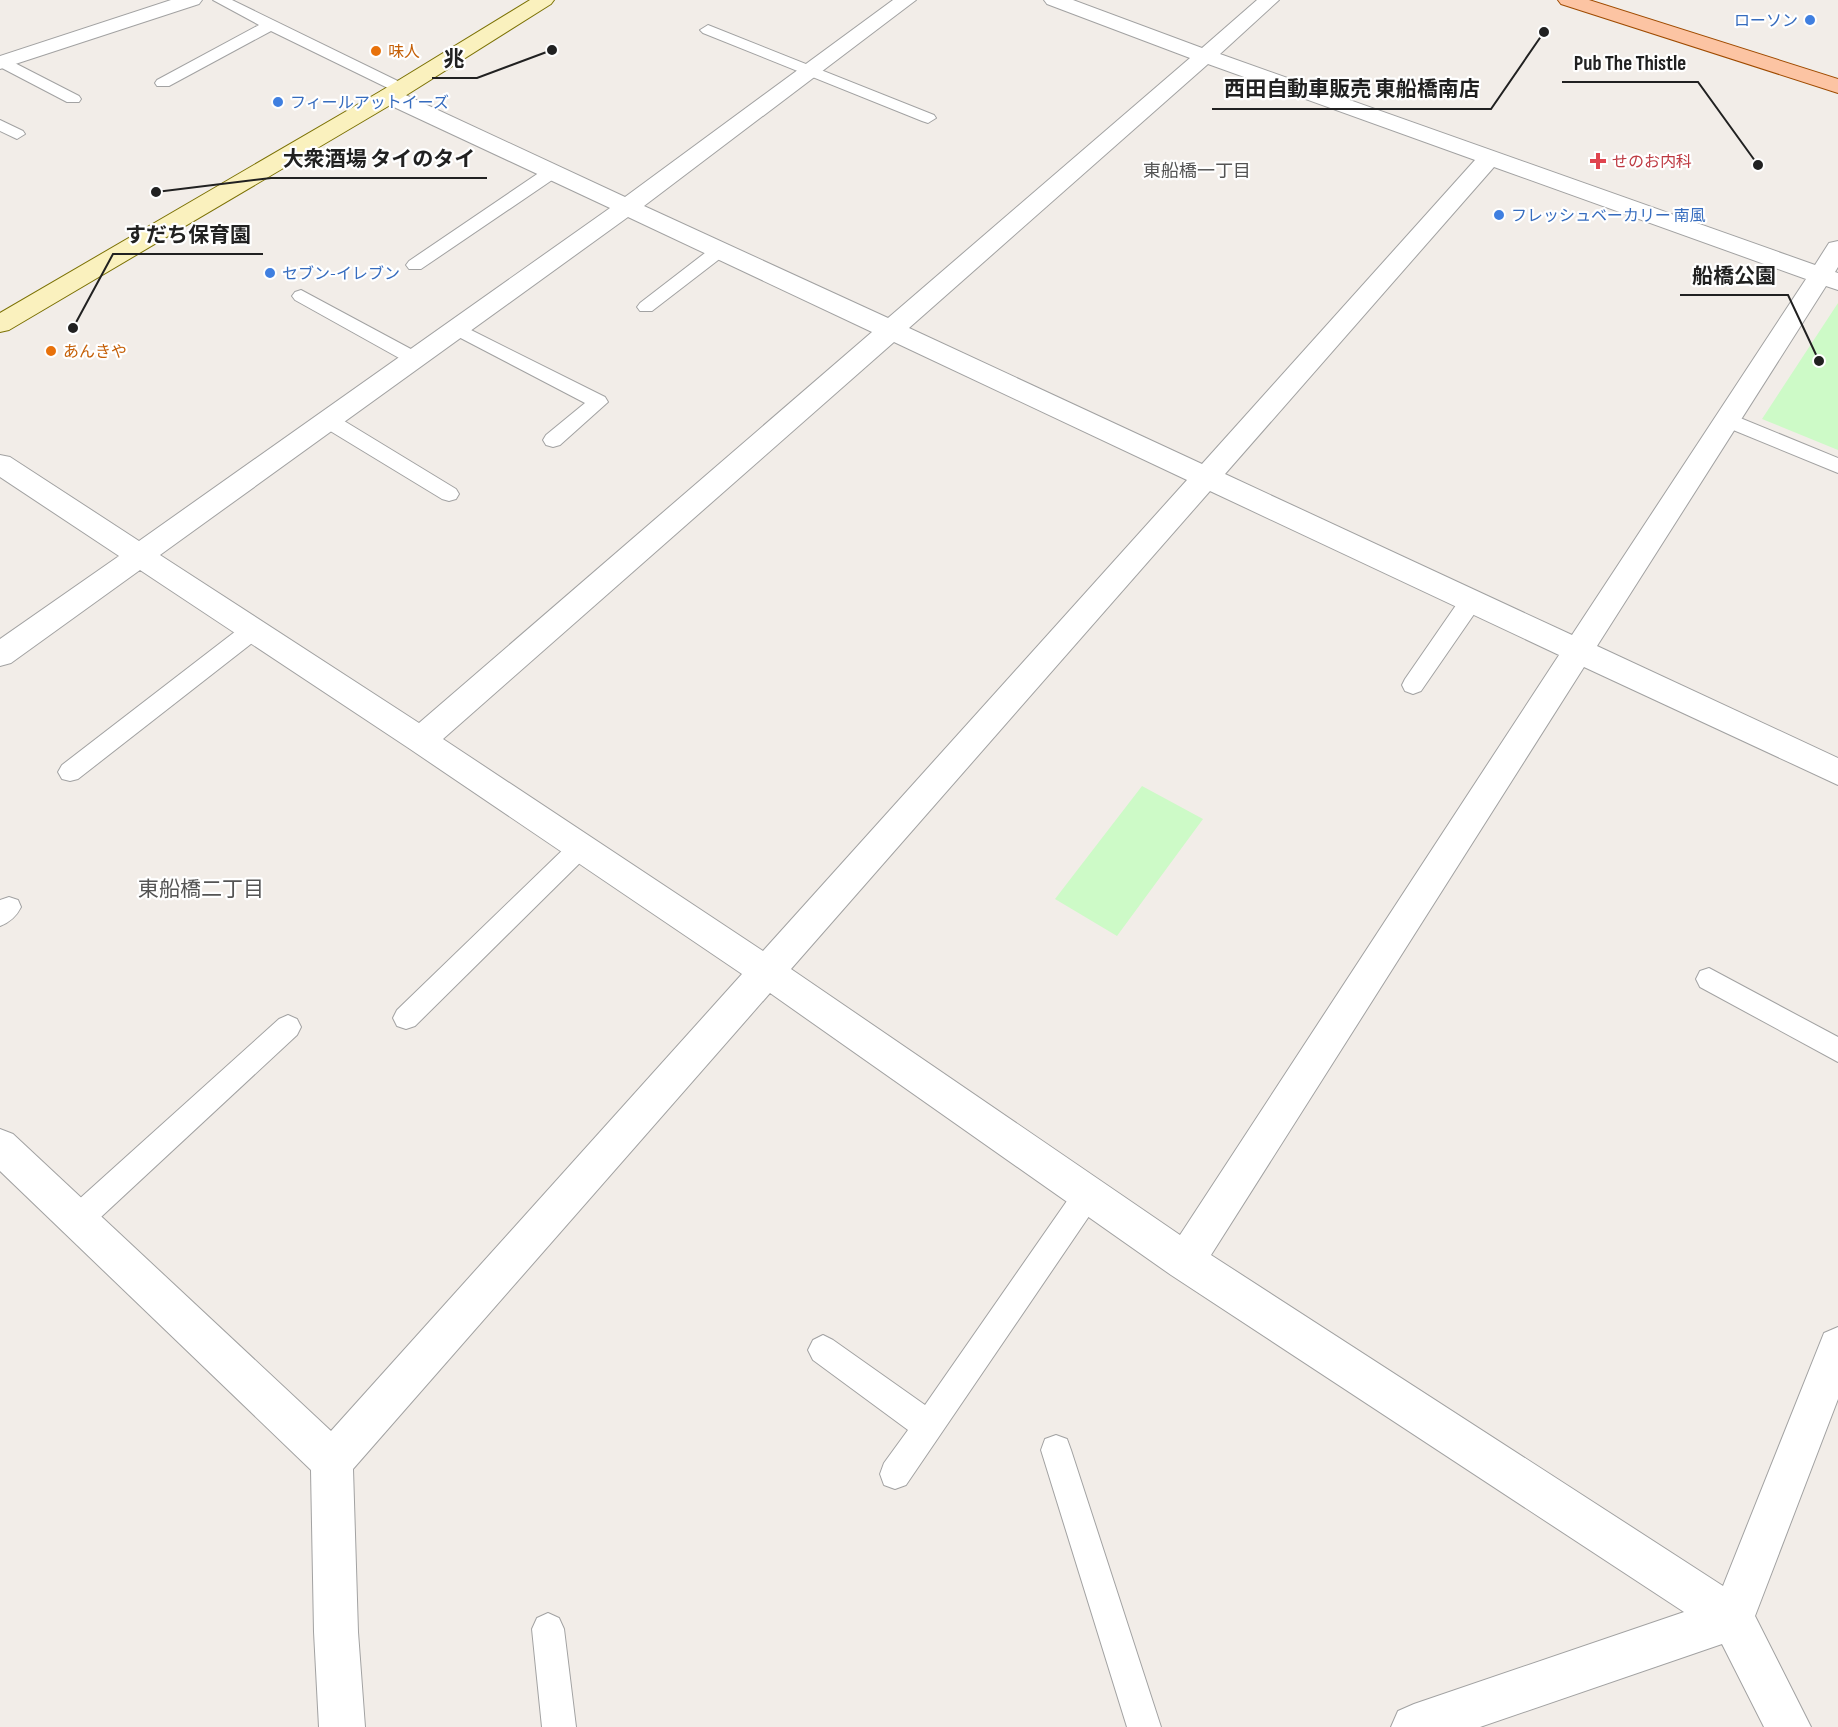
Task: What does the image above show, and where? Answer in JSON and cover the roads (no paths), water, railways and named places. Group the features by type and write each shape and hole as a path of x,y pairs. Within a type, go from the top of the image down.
{"main road":[{"path":"1568,0 1838,86"}],"street":[{"path":"1,62 192,0"},
{"path":"0,324 395,93 544,0"},
{"path":"0,655 627,207 906,0"},
{"path":"1054,0 1204,56 1829,279"},
{"path":"421,740 1269,0"},
{"path":"395,93 552,172 1838,772"},
{"path":"342,1727 336,1632 332,1461 1490,158"},
{"path":"1185,1261 1728,420 1829,279 1838,248"},
{"path":"0,464 581,847 1185,1261 1732,1618 1788,1727"},
{"path":"0,1146 332,1461"},
{"path":"1414,1727 1732,1618 1838,1347"}],"lane":[{"path":"219,0 271,25 395,93"},
{"path":"164,83 271,25"},
{"path":"708,30 928,118"},
{"path":"1,62 73,99"},
{"path":"0,125 17,134"},
{"path":"415,265 552,172"},
{"path":"646,307 720,250"},
{"path":"301,296 415,359"},
{"path":"456,329 598,402 553,440"},
{"path":"1728,420 1838,466"},
{"path":"329,421 449,494"},
{"path":"1413,685 1471,601"},
{"path":"70,772 253,630"},
{"path":"406,1018 581,847"},
{"path":"1709,980 1838,1050"},
{"path":"77,1220 288,1027"},
{"path":"895,1474 1088,1194"},
{"path":"823,1350 928,1426"},
{"path":"1056,1450 1144,1727"},
{"path":"548,1629 559,1727"}],"place":[{"name":"ローソン","path":"1810,20"},
{"name":"西田自動車販売 東船橋南店","path":"1544,32"},
{"name":"兆","path":"552,50"},
{"name":"味人","path":"376,51"},
{"name":"フィールアットイーズ","path":"278,102"},
{"name":"せのお内科","path":"1598,161"},
{"name":"Pub The Thistle","path":"1758,165"},
{"name":"大衆酒場 タイのタイ","path":"156,192"},
{"name":"フレッシュベーカリー 南風","path":"1499,215"},
{"name":"セブン-イレブン","path":"270,273"},
{"name":"すだち保育園","path":"73,328"},
{"name":"あんきや","path":"51,351"},
{"name":"船橋公園","path":"1819,361"}],"district":[{"name":"東船橋一丁目","path":"1197,171"},
{"name":"東船橋二丁目","path":"201,889"}]}
